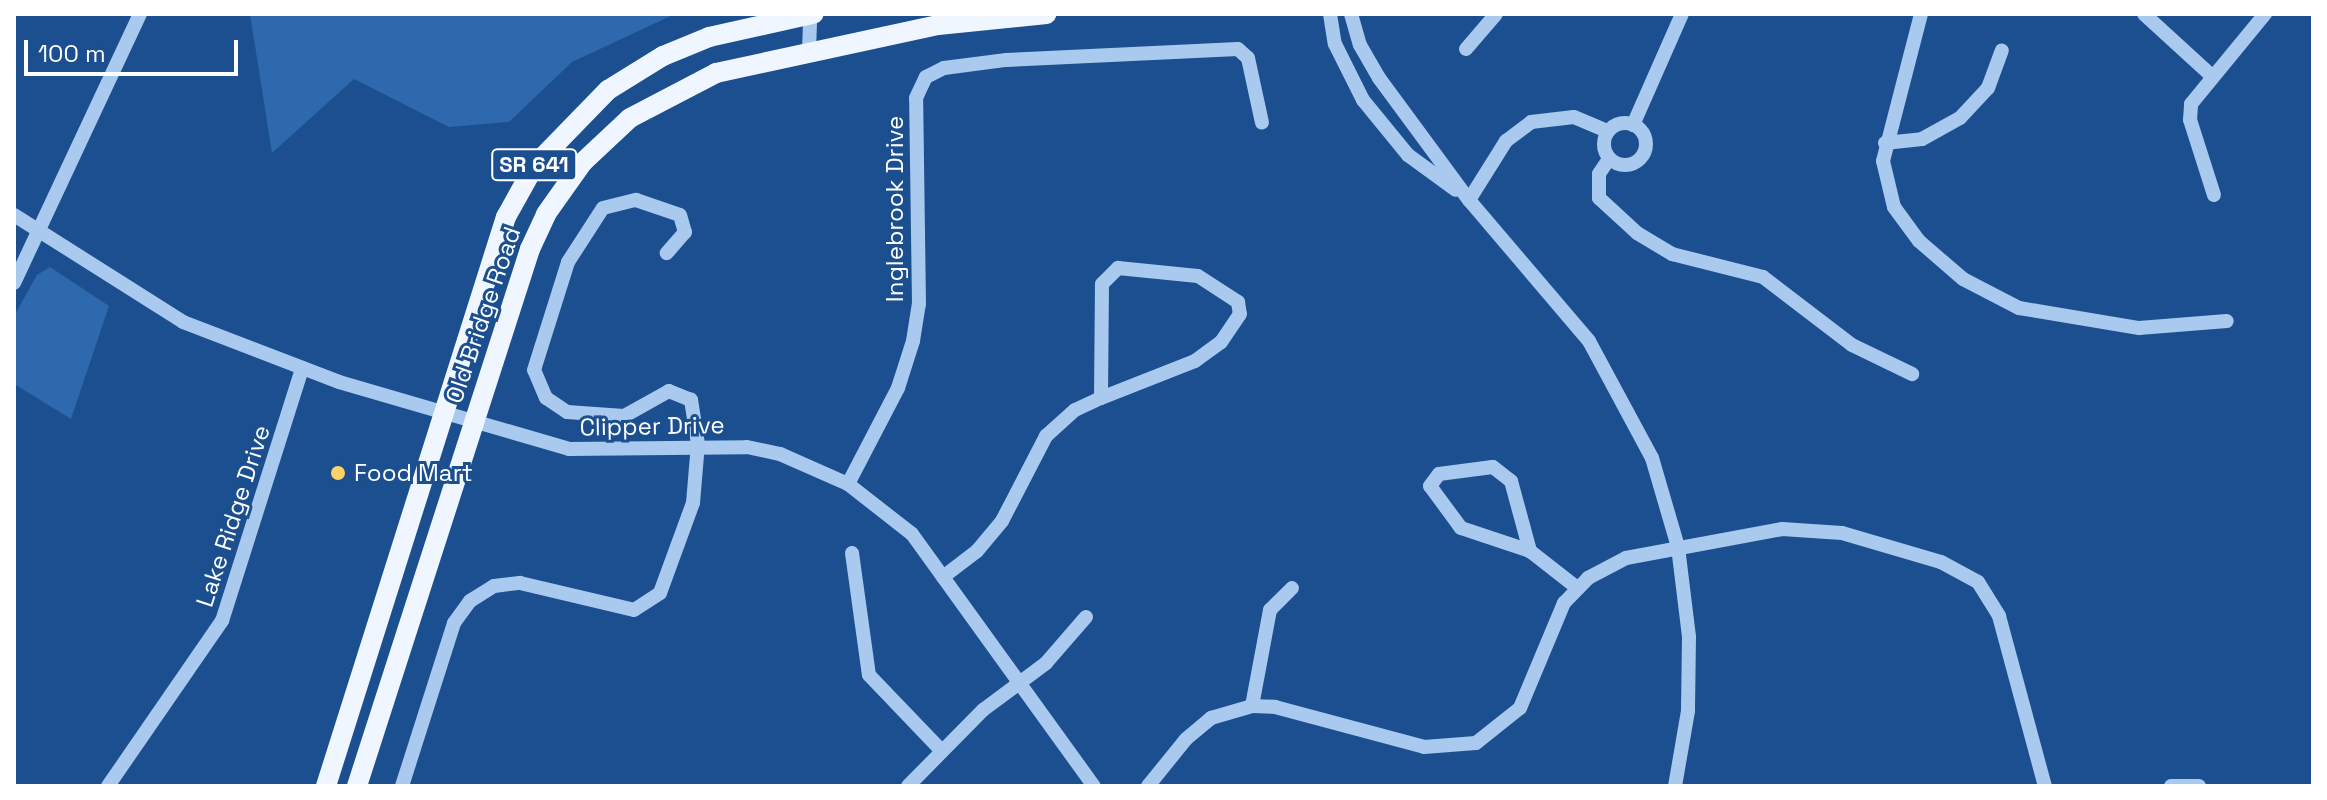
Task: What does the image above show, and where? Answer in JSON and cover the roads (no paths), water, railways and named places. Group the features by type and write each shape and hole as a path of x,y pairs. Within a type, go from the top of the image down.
{"main road":[{"name":"Old Bridge Road","path":"326,786 506,217 552,142 638,70 695,41 759,20 811,14"},
{"name":"Old Bridge Road","path":"357,786 530,249 546,214 583,162 630,118 680,88 750,63 938,25 1046,14"}],"street":[{"path":"14,283 42,231 140,14"},
{"path":"809,51 811,14"},
{"path":"1330,14 1335,44 1363,100 1408,155 1469,200"},
{"path":"1351,14 1366,57 1469,200 1553,295 1611,374 1652,458 1678,547 1690,669 1675,786"},
{"path":"1466,49 1496,14"},
{"path":"1633,125 1682,14"},
{"path":"1921,14 1885,143 1884,173 1894,207 1919,241 1963,279 2019,308 2139,328 2227,321"},
{"path":"2144,14 2213,77"},
{"path":"2214,195 2189,114 2213,77 2265,14"},
{"name":"Inglebrook Drive","path":"848,484 898,388 913,341 919,304 916,98 926,77 944,68 1006,60 1238,49 1248,58 1262,123"},
{"path":"1885,143 1922,139 1960,118 1988,88 2002,50"},
{"path":"1469,200 1506,141 1531,122 1574,117 1607,131"},
{"path":"1619,124 1633,125 1645,138 1642,156 1627,166 1609,159 1603,143 1607,131 1619,124"},
{"path":"1609,159 1599,174 1599,198 1646,240 1672,254 1763,277 1852,345 1912,374"},
{"path":"402,786 462,610 500,584 540,586 623,610 652,601 665,583 693,503 698,444 695,408 678,392 661,394 637,413 614,416 567,412 546,398 536,383 536,357 568,262 603,208 636,200 680,215 685,232 667,253"},
{"name":"Clipper Drive","path":"14,215 183,322 302,369 473,423 569,449 698,444 780,454 848,484 912,534 1094,786"},
{"path":"943,577 977,551 1002,521 1046,436 1075,410 1210,351 1240,314 1238,302 1198,276 1149,268 1112,270 1102,284 1101,398"},
{"name":"Lake Ridge Drive","path":"108,786 222,621 302,369"},
{"path":"1530,551 1511,481 1503,470 1439,474 1431,480 1447,513 1461,528 1530,551 1576,587"},
{"path":"1148,786 1186,739 1211,718 1252,706 1275,707 1424,747 1476,743 1520,708 1554,622 1576,587 1616,562 1751,532 1812,529 1941,562 1978,582 1999,616 2045,786"},
{"path":"852,553 869,675 942,751"},
{"path":"1252,706 1270,610 1292,588"},
{"path":"908,786 983,710 1020,684 1086,617"},
{"path":"2171,786 2199,786"}],"place":[{"name":"Food Mart","path":"338,473"}]}
